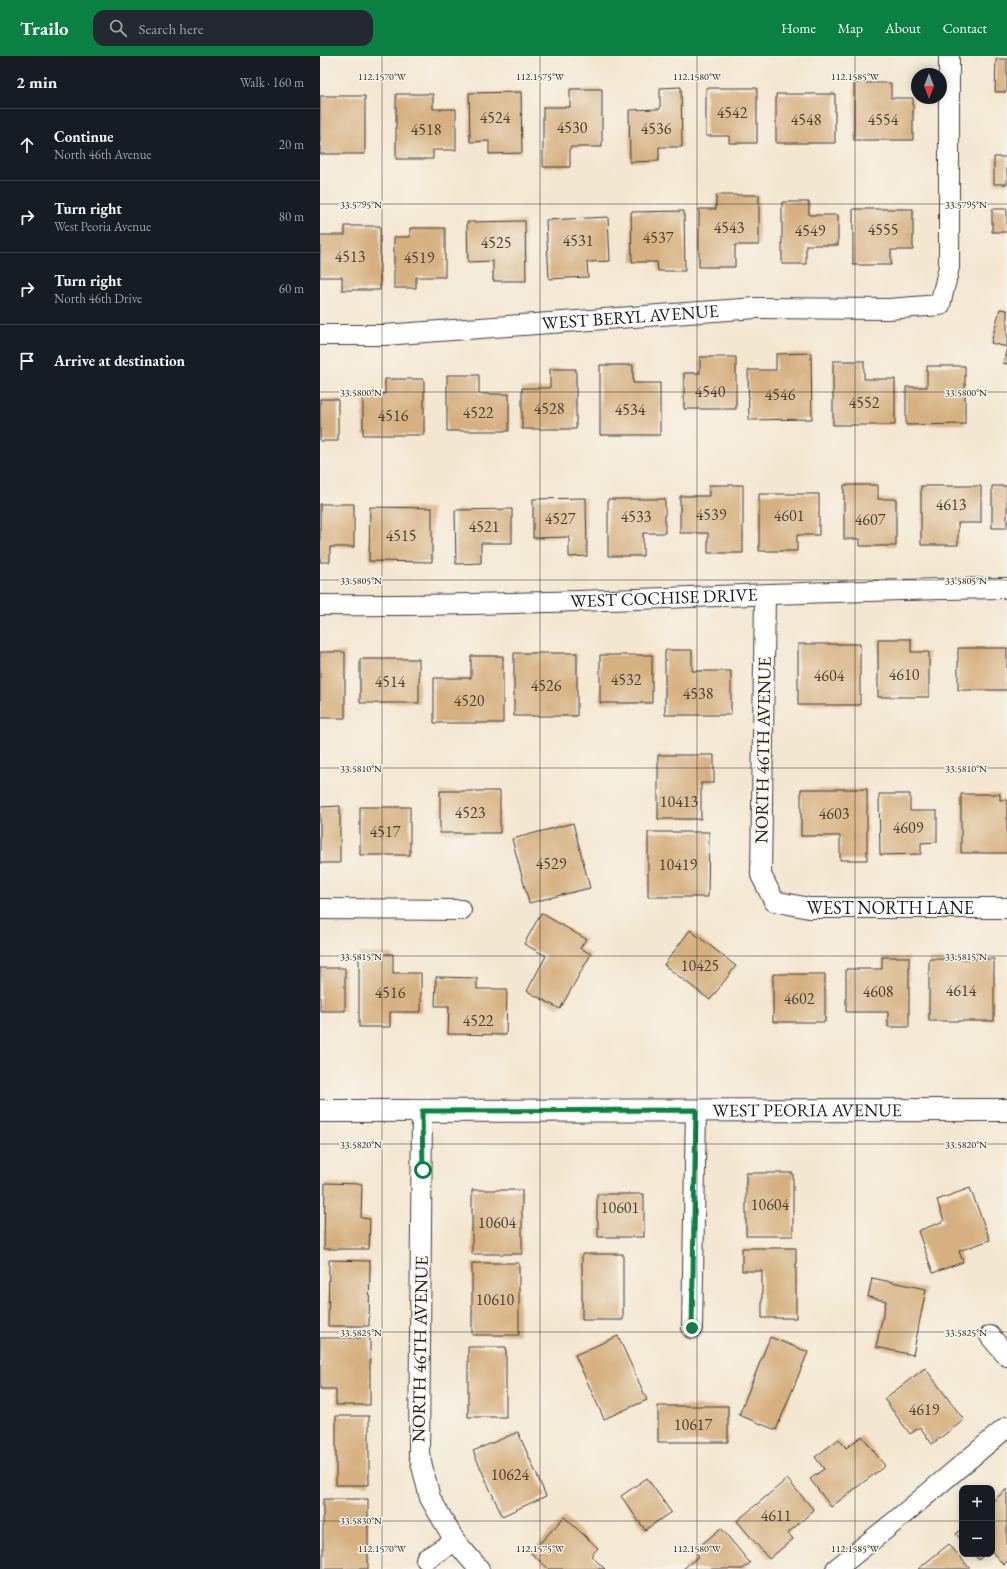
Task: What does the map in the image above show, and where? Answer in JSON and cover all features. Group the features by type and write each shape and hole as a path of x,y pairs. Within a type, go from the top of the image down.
{"main road":[{"name":"WEST PEORIA AVENUE","path":"320,1111 1007,1110"}],"street":[{"name":"WEST BERYL AVENUE","path":"320,335 384,335 756,308 888,309 940,305 949,267 948,56"},
{"name":"WEST COCHISE DRIVE","path":"320,605 527,604 924,588 1007,588"},
{"name":"NORTH 46TH AVENUE","path":"765,595 762,875 774,902"},
{"name":"WEST NORTH LANE","path":"774,902 809,908 1007,908"},
{"path":"320,909 462,910"},
{"path":"692,1328 696,1110"},
{"name":"NORTH 46TH AVENUE","path":"422,1111 419,1454 430,1498 454,1541 480,1569"},
{"path":"990,1336 1007,1356"},
{"path":"836,1569 1007,1427"},
{"path":"426,1559 454,1541"}],"building":[{"path":"996,59 1007,59 1007,92 995,92"},
{"path":"854,83 891,83 891,98 911,98 911,104 913,104 913,140 854,140"},
{"path":"681,87 682,147 659,147 659,161 630,162 629,110 660,109 660,88"},
{"path":"706,88 757,88 757,143 729,143 729,136 706,136"},
{"path":"570,89 602,89 602,147 570,147 570,167 543,167 543,107 570,107"},
{"path":"521,92 522,153 489,154 489,141 470,142 469,93"},
{"path":"396,94 433,94 433,109 456,109 456,150 433,150 433,159 396,159"},
{"path":"776,94 835,94 835,143 776,143"},
{"path":"320,96 365,96 365,154 320,154"},
{"path":"994,157 1007,157 1007,184 994,184"},
{"path":"716,195 759,195 759,245 735,245 735,267 699,267 699,209 716,209"},
{"path":"782,202 809,202 809,215 838,215 838,245 806,245 806,264 782,264"},
{"path":"853,209 913,209 913,250 891,250 891,265 853,265"},
{"path":"992,209 1007,209 1007,232 992,232"},
{"path":"684,211 685,271 658,271 657,262 632,262 631,212"},
{"path":"608,217 610,261 587,262 588,277 549,279 546,220"},
{"path":"525,221 526,281 493,281 493,261 468,262 467,222"},
{"path":"345,226 380,226 380,290 342,290 342,277 320,277 320,235 345,235"},
{"path":"410,228 445,228 445,277 416,277 416,288 394,288 394,237 410,237"},
{"path":"1000,309 1007,310 1007,347 991,343"},
{"path":"1007,348 1007,364 1003,363"},
{"path":"811,353 812,419 749,420 748,370 776,370 776,354"},
{"path":"700,357 736,357 736,409 684,409 684,373 700,373"},
{"path":"833,361 864,361 864,379 895,379 895,425 833,425"},
{"path":"600,365 633,365 633,383 660,383 660,435 600,435"},
{"path":"927,366 965,366 965,424 906,425 906,387 927,387"},
{"path":"550,369 576,369 576,429 522,429 522,388 550,388"},
{"path":"447,375 479,375 479,394 509,394 509,431 447,431"},
{"path":"385,379 424,379 424,435 363,435 363,394 385,394"},
{"path":"320,399 338,399 338,441 320,441"},
{"path":"709,485 743,485 743,553 708,553 708,533 680,533 680,496 709,496"},
{"path":"844,485 878,485 878,499 896,499 896,546 860,546 860,539 844,539"},
{"path":"921,486 981,486 981,523 958,523 958,545 921,545"},
{"path":"992,486 1007,486 1007,528 992,528"},
{"path":"759,494 819,494 819,535 797,535 797,551 759,551"},
{"path":"586,498 587,556 569,557 569,537 533,538 533,499"},
{"path":"608,499 665,499 665,533 643,533 643,556 608,556"},
{"path":"320,504 354,504 354,547 330,547 330,562 320,562"},
{"path":"370,507 432,508 432,562 369,561"},
{"path":"512,509 512,543 481,543 481,563 456,564 455,510"},
{"path":"878,639 911,639 911,652 929,652 929,697 878,697"},
{"path":"798,644 860,644 860,705 798,705"},
{"path":"958,648 1007,648 1007,690 958,690"},
{"path":"665,650 692,650 692,671 731,671 731,715 665,715"},
{"path":"320,652 345,652 345,718 320,718"},
{"path":"514,653 577,653 577,716 514,716"},
{"path":"600,655 652,655 652,703 600,703"},
{"path":"471,656 503,656 503,723 434,723 434,678 471,678"},
{"path":"360,659 419,659 419,703 360,703"},
{"path":"658,755 714,755 714,783 701,783 701,819 658,819"},
{"path":"801,789 867,789 867,860 840,860 840,836 801,836"},
{"path":"440,791 500,791 500,833 440,833"},
{"path":"879,794 910,794 910,811 937,811 937,842 921,843 921,854 880,855"},
{"path":"961,794 1000,794 1000,800 1007,800 1007,853 961,853"},
{"path":"340,806 340,863 320,863 320,807"},
{"path":"360,807 410,807 410,855 360,855"},
{"path":"573,823 590,888 529,903 512,839"},
{"path":"648,832 709,832 708,897 648,897"},
{"path":"541,913 586,939 580,948 591,954 560,1009 527,991 546,956 524,944"},
{"path":"690,930 736,966 710,1000 664,965"},
{"path":"359,953 393,954 393,973 421,973 421,1012 390,1012 390,1027 359,1027"},
{"path":"882,957 909,957 909,1027 888,1027 888,1012 846,1012 846,969 882,969"},
{"path":"929,959 994,959 994,1021 929,1021"},
{"path":"320,968 345,968 345,1011 320,1011"},
{"path":"773,974 825,974 825,1022 773,1022"},
{"path":"436,977 477,978 477,989 507,989 506,1035 448,1034 449,1006 435,1006"},
{"path":"746,1173 793,1173 793,1236 746,1236"},
{"path":"325,1183 362,1184 361,1218 370,1219 369,1249 324,1249"},
{"path":"970,1188 990,1240 959,1251 963,1262 933,1273 918,1231 944,1221 937,1200"},
{"path":"472,1190 522,1190 522,1254 472,1254"},
{"path":"597,1194 644,1194 644,1237 598,1237"},
{"path":"742,1248 796,1248 796,1318 762,1318 762,1271 742,1271"},
{"path":"582,1254 623,1254 623,1320 582,1320"},
{"path":"329,1260 370,1261 369,1326 328,1326"},
{"path":"472,1263 519,1263 519,1335 472,1335"},
{"path":"872,1278 926,1289 913,1355 876,1347 886,1301 868,1297"},
{"path":"618,1336 647,1400 604,1419 575,1355"},
{"path":"770,1337 808,1352 776,1430 739,1415"},
{"path":"320,1338 370,1338 370,1405 336,1405 336,1389 320,1389"},
{"path":"468,1347 506,1347 506,1417 468,1417"},
{"path":"925,1368 964,1420 932,1444 920,1427 910,1434 884,1399"},
{"path":"658,1406 728,1406 728,1442 658,1442"},
{"path":"336,1416 369,1416 369,1485 336,1485"},
{"path":"518,1432 546,1496 502,1516 473,1451"},
{"path":"862,1436 885,1466 831,1507 810,1479 824,1469 815,1457 839,1439 846,1448"},
{"path":"647,1478 671,1512 645,1530 621,1496"},
{"path":"787,1479 814,1510 788,1533 793,1539 769,1559 737,1521"},
{"path":"1007,1489 1007,1562 1004,1565 995,1555 995,1499"},
{"path":"323,1499 368,1499 368,1569 323,1569"},
{"path":"564,1517 598,1548 591,1556 605,1569 549,1569 531,1553"},
{"path":"721,1528 750,1563 743,1569 683,1569 699,1556 694,1551"},
{"path":"949,1544 970,1569 918,1569"}],"route":[{"path":"423,1170 422,1111 696,1110 692,1328"}]}
